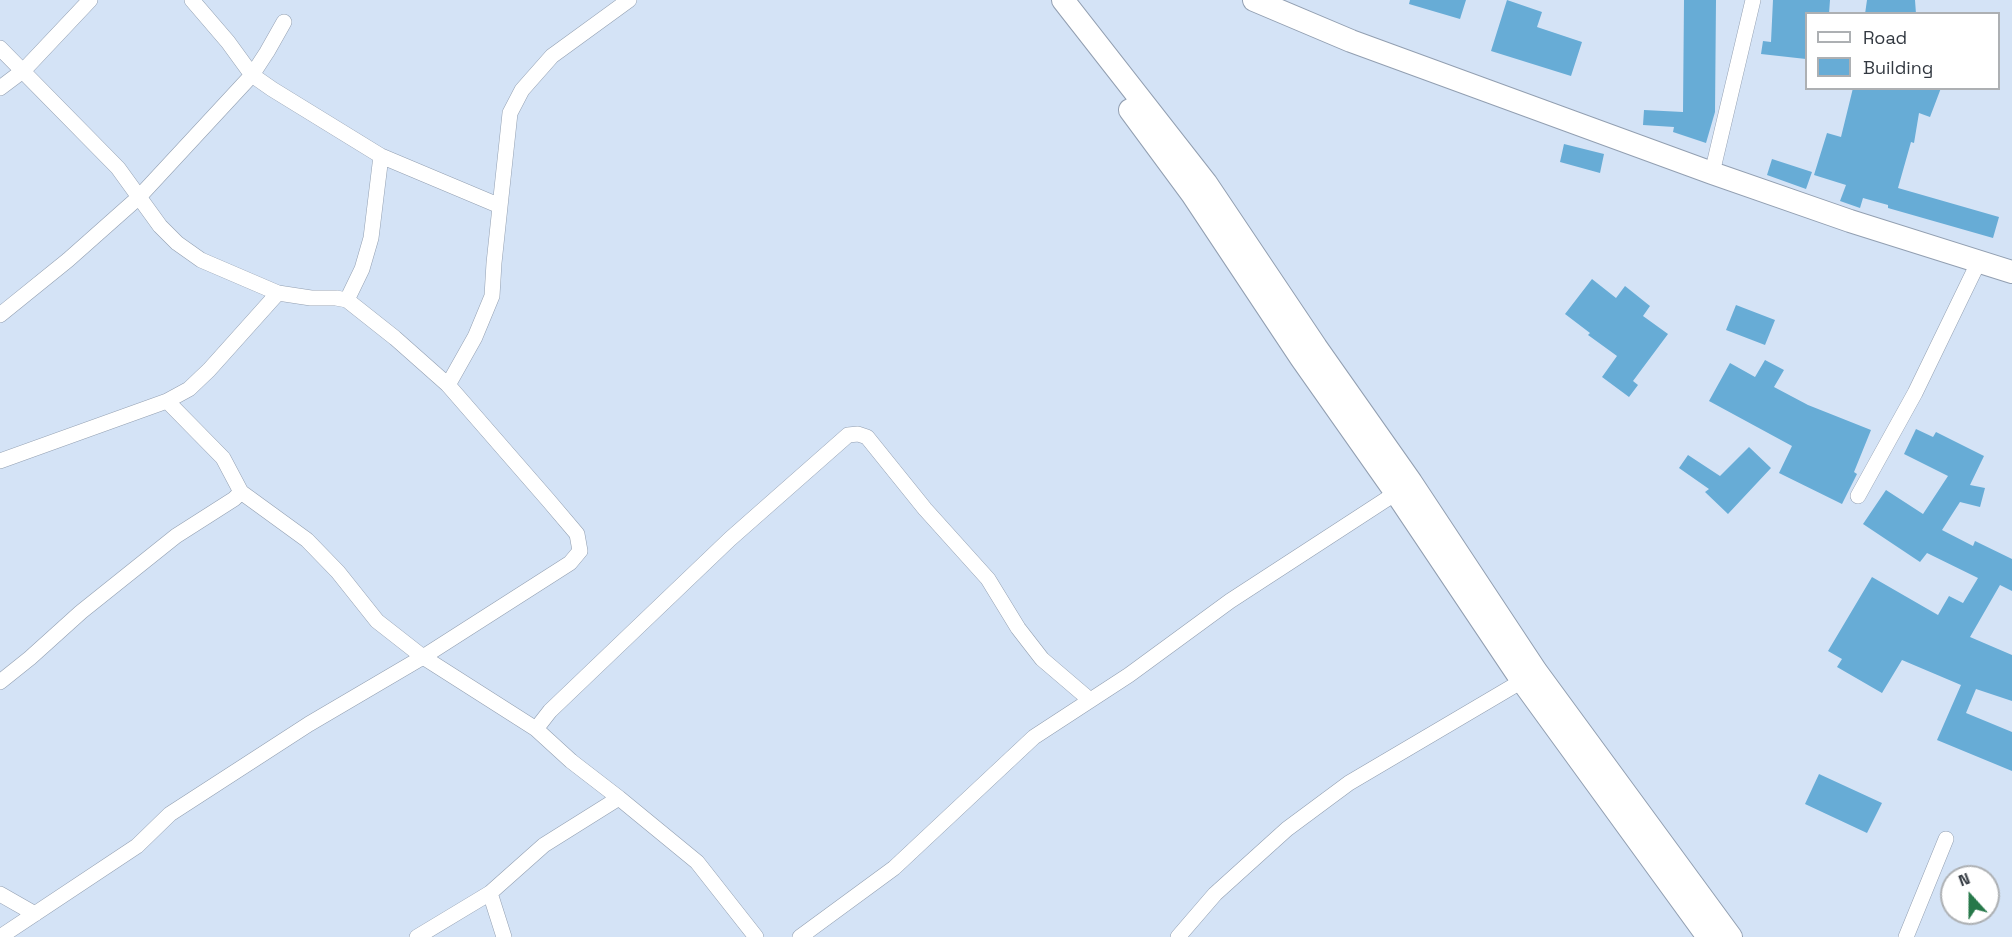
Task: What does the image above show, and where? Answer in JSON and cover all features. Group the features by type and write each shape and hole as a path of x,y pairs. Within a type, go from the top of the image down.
{"main road":[{"path":"1044,0 1088,55 1191,194 1301,358 1396,493 1521,681 1708,937"},
{"path":"1063,0 1206,183 1316,347 1412,482 1536,671 1731,937"},
{"path":"1254,0 1351,41 1712,173 2012,272"}],"street":[{"path":"0,88 24,70 90,0"},
{"path":"192,0 228,42 252,75 381,156 500,206"},
{"path":"447,386 475,337 492,296 510,113 522,90 552,56 629,0"},
{"path":"1712,173 1753,0"},
{"path":"0,315 68,260 139,197 252,75 284,22"},
{"path":"0,48 118,168 159,226 201,260 278,293 347,300 394,338 447,386 577,534 580,551 570,563 423,657 309,724 170,814 137,846 0,937"},
{"path":"347,300 362,268 371,238 381,156"},
{"path":"1858,496 1916,393 1979,261"},
{"path":"0,461 167,401 189,389 278,293"},
{"path":"167,401 223,458 241,492 307,540 338,572 377,621 423,657 536,729 571,761 697,862 756,937"},
{"path":"536,729 550,711 730,539 848,435 858,434 867,437 925,508 988,579 1018,628 1042,659 1090,700"},
{"path":"0,682 81,612 176,536 234,499 241,492"},
{"path":"800,937 894,868 1034,737 1129,675 1230,601 1396,493"},
{"path":"1178,937 1215,894 1287,829 1349,783 1521,681"},
{"path":"417,937 489,893 544,845 619,798"},
{"path":"1906,937 1946,839"},
{"path":"489,893 504,937"},
{"path":"0,894 35,914"}],"building":[{"path":"1410,0 1466,0 1460,19 1409,4"},
{"path":"1507,0 1542,12 1537,27 1582,42 1571,76 1491,51"},
{"path":"1684,0 1716,0 1715,112 1706,143 1673,132 1674,127 1643,125 1644,110 1683,112"},
{"path":"1773,0 1830,0 1829,12 1805,12 1805,59 1761,54 1763,41 1771,42"},
{"path":"1867,0 1915,0 1916,12 1865,12"},
{"path":"1853,90 1940,90 1930,117 1919,113 1914,143 1911,142 1898,188 1999,217 1993,238 1888,208 1888,205 1863,198 1860,208 1840,201 1846,185 1814,175 1827,133 1841,137"},
{"path":"1564,144 1604,154 1600,173 1560,162"},
{"path":"1772,159 1812,172 1806,189 1767,175"},
{"path":"1592,279 1616,298 1625,286 1650,306 1643,316 1668,334 1633,381 1638,385 1629,397 1602,377 1617,356 1588,335 1590,333 1565,314"},
{"path":"1736,305 1775,320 1765,345 1726,330"},
{"path":"1765,360 1784,370 1774,387 1808,405 1871,430 1854,472 1857,474 1842,504 1779,473 1792,446 1709,401 1730,363 1755,377"},
{"path":"1916,429 1933,437 1936,432 1984,456 1970,485 1985,488 1980,507 1960,502 1942,530 1973,546 1975,541 2012,559 2012,591 2000,585 1970,637 2012,655 2012,701 1976,689 1966,713 2012,732 2012,771 1937,740 1961,685 1902,660 1882,693 1837,667 1842,659 1828,651 1872,577 1938,615 1949,596 1963,603 1978,578 1927,553 1920,562 1863,524 1886,490 1923,514 1948,476 1904,454"},
{"path":"1749,447 1771,468 1728,514 1705,492 1709,489 1679,468 1688,455 1720,476"},
{"path":"1819,774 1882,803 1867,833 1805,804"}]}
